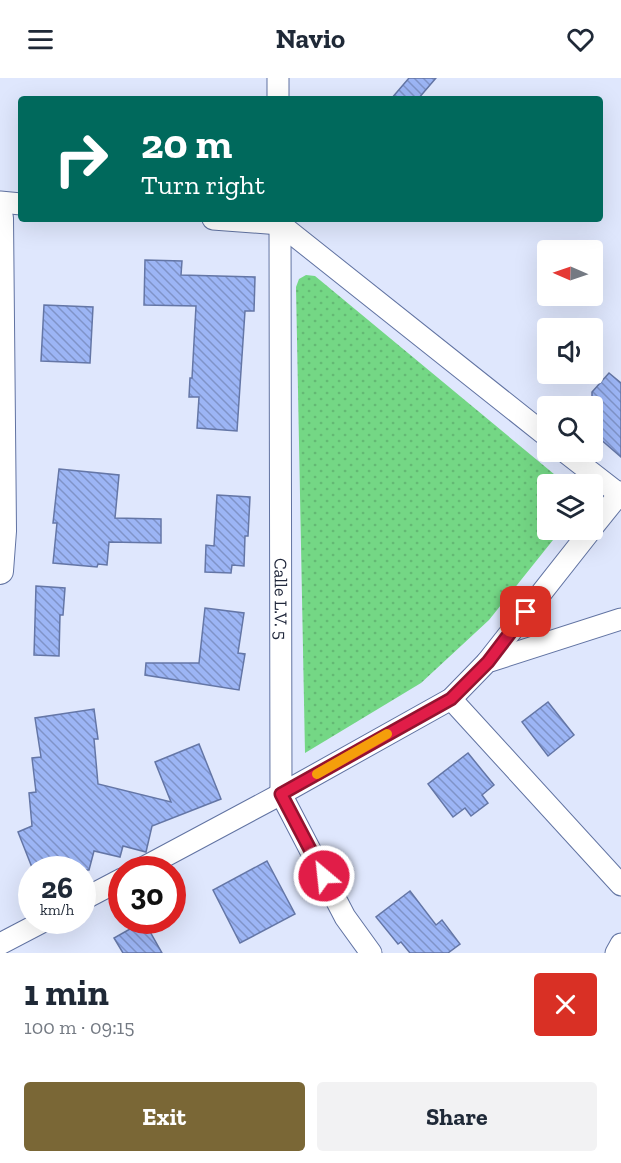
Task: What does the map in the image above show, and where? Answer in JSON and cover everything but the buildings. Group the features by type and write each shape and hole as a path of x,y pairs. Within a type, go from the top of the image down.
{"street":[{"path":"278,78 278,96"},
{"path":"0,202 18,204"},
{"path":"0,218 3,531 0,571"},
{"path":"280,222 537,428"},
{"name":"Calle L.V. 5","path":"280,222 281,794 345,917 371,953"},
{"path":"578,462 620,493 603,515"},
{"path":"165,856 451,699 488,662 583,540"},
{"path":"488,662 621,619"},
{"path":"451,699 621,885"},
{"path":"0,944 19,934"},
{"path":"616,953 621,944"}],"green space":[{"path":"306,275 315,276 554,474 537,474 537,540 553,540 489,620 421,683 305,753 296,287 299,279"}],"slow traffic":[{"path":"317,774 387,734"}],"route":[{"path":"324,876 281,794 451,699 488,662 526,612"}]}
